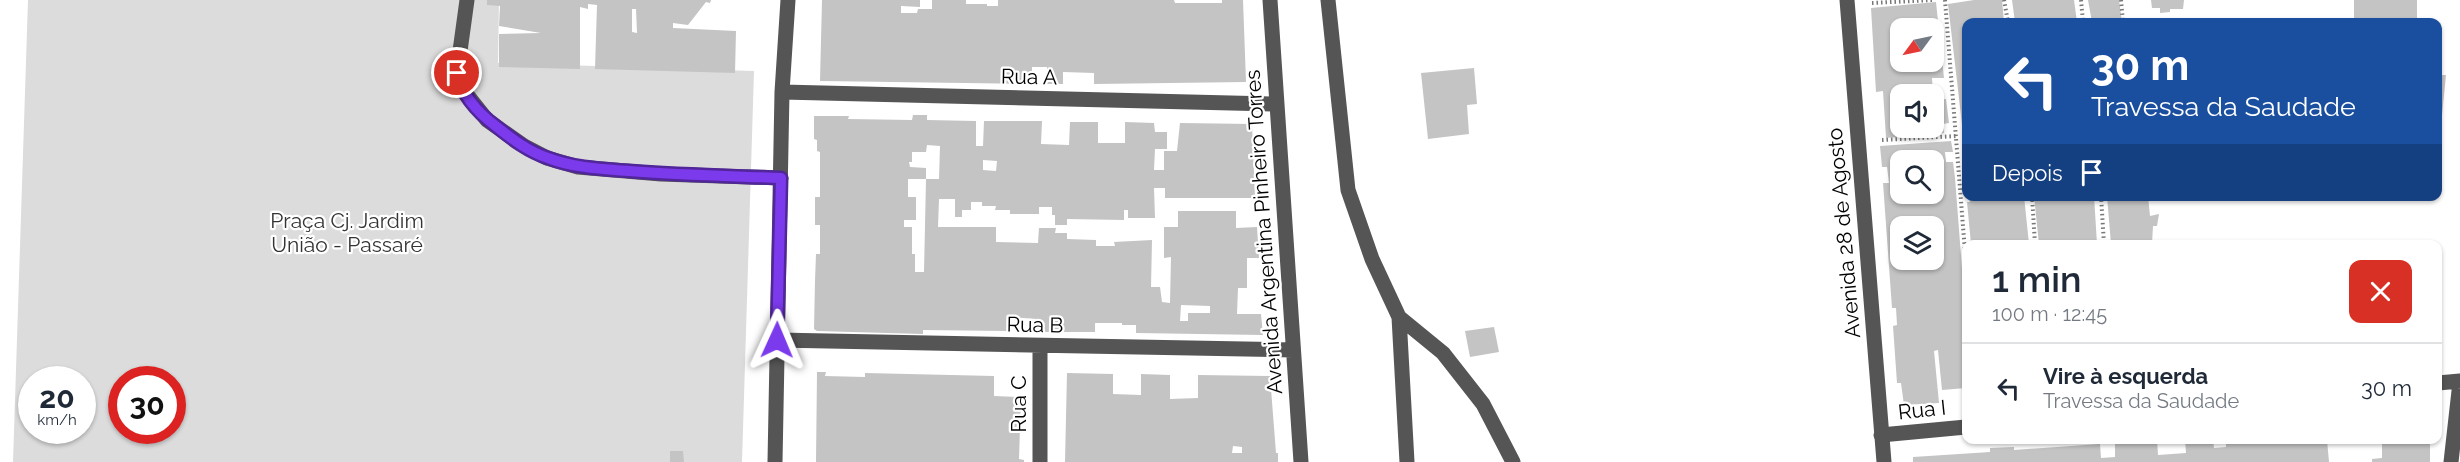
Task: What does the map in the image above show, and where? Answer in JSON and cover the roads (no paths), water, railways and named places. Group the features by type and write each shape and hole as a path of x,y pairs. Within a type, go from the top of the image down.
{"street":[{"path":"467,0 457,73 460,86 487,120 524,146 547,158 578,167 661,174 781,178"},
{"path":"776,462 782,92 788,0"},
{"name":"Avenida Argentina Pinheiro Torres","path":"1270,0 1301,462"},
{"path":"1328,0 1348,190 1372,259 1399,317 1407,462"},
{"name":"Avenida 28 de Agosto","path":"1847,2 1884,462"},
{"name":"Rua A","path":"782,92 1276,104"},
{"path":"1399,317 1450,361 1483,404 1513,462"},
{"name":"Rua B","path":"777,340 1293,350"},
{"name":"Rua C","path":"1040,346 1040,462"},
{"path":"2442,383 2460,382 2451,462"},
{"name":"Rua I","path":"1881,435 1962,426"}],"park label":[{"name":"Praça Cj. Jardim União - Passaré","path":"347,233"}]}
